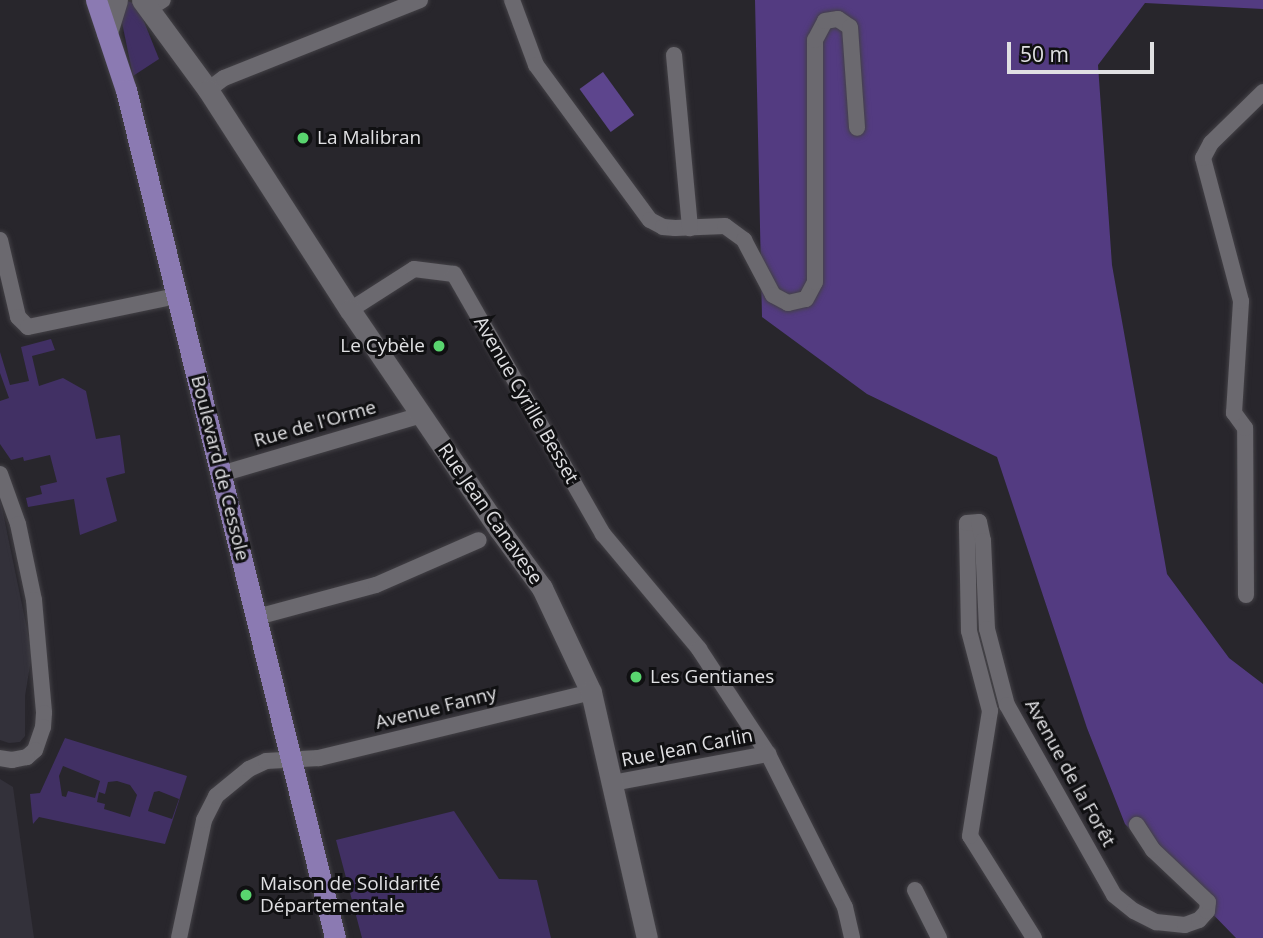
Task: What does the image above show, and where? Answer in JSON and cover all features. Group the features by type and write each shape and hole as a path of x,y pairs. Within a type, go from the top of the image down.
{"main road":[{"name":"Boulevard de Cessole","path":"96,0 126,90 335,938"}],"street":[{"path":"107,33 117,0"},
{"path":"208,90 224,78 420,0"},
{"path":"512,0 536,65 650,220 663,227 725,226 744,240 773,295 788,303 806,299 816,282 815,40 825,21 838,19 850,27 857,128"},
{"path":"152,3 350,310"},
{"path":"674,55 690,228"},
{"path":"1246,595 1245,428 1234,413 1241,301 1203,158 1211,142 1263,92"},
{"path":"0,240 18,317 28,327 177,296"},
{"name":"Avenue Cyrille Besset","path":"350,310 414,269 454,274 603,534 699,649 768,754 845,907 852,938"},
{"name":"Rue Jean Canavese","path":"350,310 542,588 591,692 647,938"},
{"name":"Rue de l'Orme","path":"221,474 421,415"},
{"path":"0,474 18,524 34,600 44,713 43,727 35,750 19,758 0,758"},
{"name":"Avenue de la Forêt","path":"1034,938 970,836 990,711 969,631 967,523 979,522 983,541 987,629 1007,705 1114,895 1134,911 1156,922 1185,925 1199,920 1208,911 1208,902 1153,850 1137,825"},
{"path":"257,617 376,585 479,540"},
{"name":"Avenue Fanny","path":"180,938 204,820 216,796 238,777 266,761 319,758 591,692"},
{"name":"Rue Jean Carlin","path":"613,783 768,754"},
{"path":"915,890 939,938"}],"shaded area":[{"path":"124,0 136,4 139,9 159,59 133,76 120,13"},
{"path":"755,0 1263,0 1263,9 1145,3 1098,65 1112,265 1167,574 1229,658 1263,684 1263,938 1236,938 1125,824 1087,728 997,457 867,394 762,317"},
{"path":"603,72 634,115 611,132 580,89"},
{"path":"51,339 55,350 32,356 39,386 63,378 86,391 96,439 120,435 125,473 106,478 117,521 80,535 74,499 28,507 26,498 42,494 40,486 57,482 50,455 24,461 23,457 11,460 0,444 0,401 9,398 0,373 0,352 10,385 29,381 21,347"},
{"path":"0,498 32,653 25,696 25,736 20,742 9,743 0,740"},
{"path":"65,738 187,776 165,844 39,817 33,824 30,794 40,793","holes":["63,766 100,781 95,798 68,791 66,797 62,796 59,776","117,781 130,785 137,795 130,817 104,809 105,804 97,802 99,792 105,794 108,782","159,791 179,799 172,819 148,811 154,792"]},
{"path":"0,779 13,787 34,938 0,938"},
{"path":"454,811 499,879 537,880 551,938 362,938 336,840"}],"place":[{"name":"La Malibran","path":"303,138"},
{"name":"Le Cybèle","path":"439,346"},
{"name":"Les Gentianes","path":"636,677"},
{"name":"Maison de Solidarité Départementale","path":"246,895"}]}
